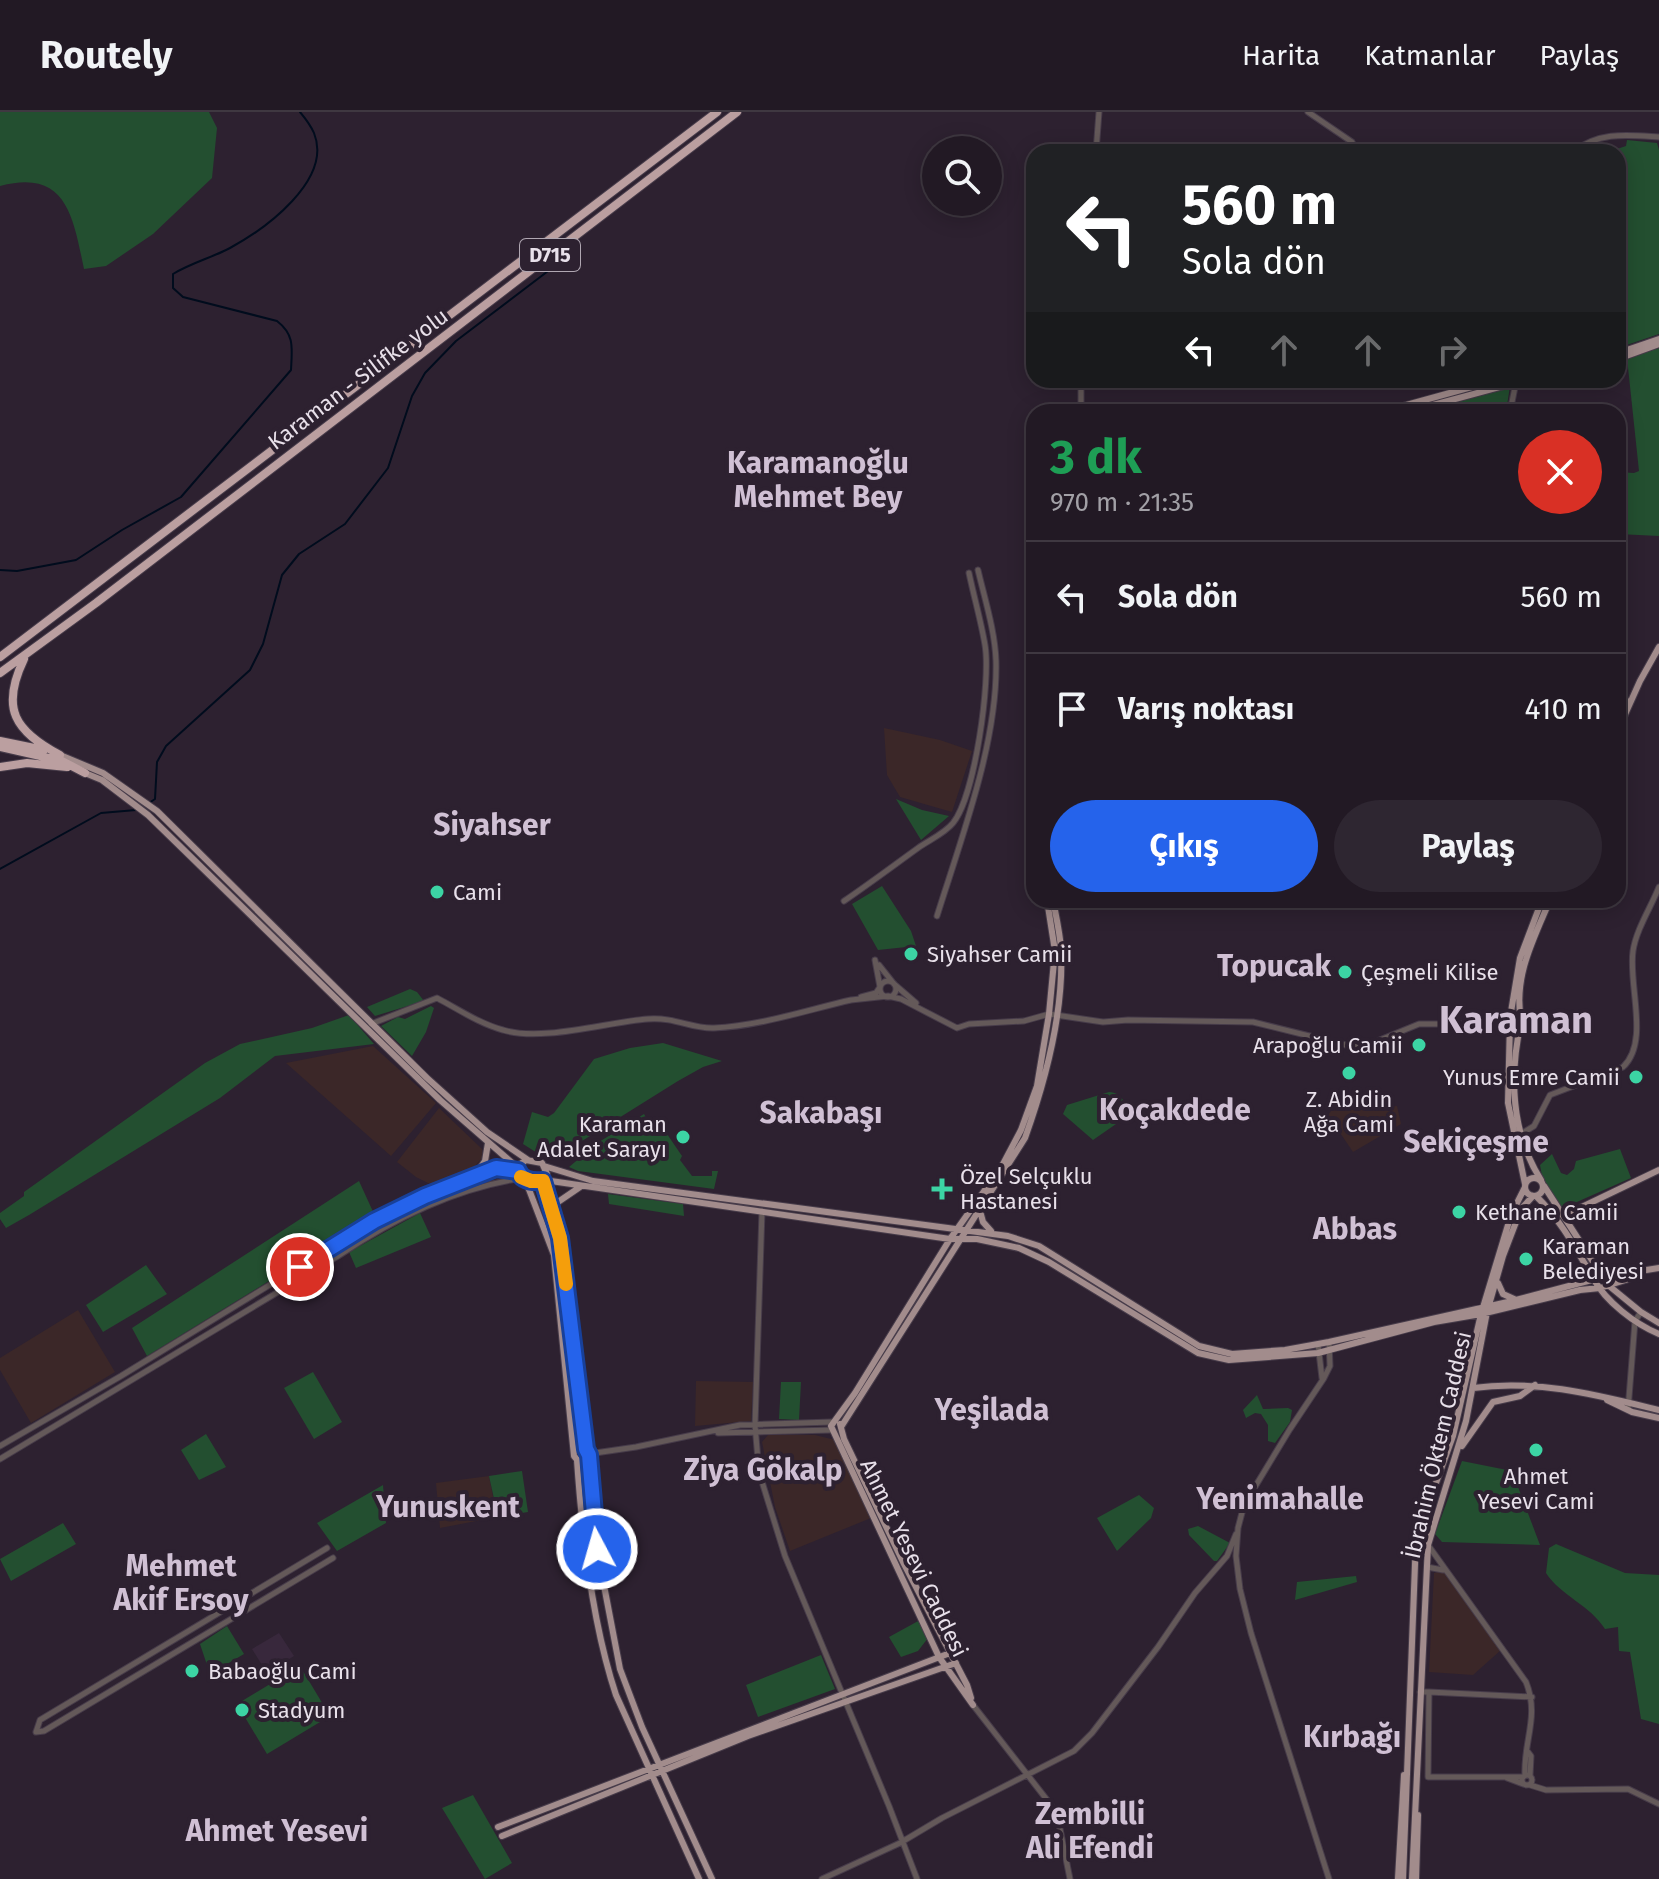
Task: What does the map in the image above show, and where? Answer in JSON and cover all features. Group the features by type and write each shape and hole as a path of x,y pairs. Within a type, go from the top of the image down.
{"highway":[{"name":"Karaman - Silifke yolu","path":"0,657 717,112"},
{"name":"Karaman - Silifke yolu","path":"0,673 737,112"},
{"path":"26,654 12,683 13,713 23,732 60,755"},
{"path":"0,741 60,755"},
{"path":"0,747 62,761 85,773"},
{"path":"0,767 41,763 85,773"}],"main road":[{"path":"1626,353 1659,342"},
{"path":"1410,404 1468,388"},
{"path":"1435,404 1491,388"},
{"path":"1626,709 1659,647"},
{"path":"1626,702 1634,692"},
{"path":"60,755 103,773 157,811 371,1024 487,1132 528,1160 544,1166 593,1181 994,1233 1039,1246 1179,1335 1206,1349 1232,1354 1329,1342 1604,1286 1659,1270"},
{"path":"85,773 102,780 148,815 344,1009 521,1174 543,1181 950,1239 1003,1243 1049,1262 1208,1357 1229,1360 1318,1353 1603,1277 1659,1270"},
{"path":"1048,908 1055,951 1053,1015 1037,1086 1021,1130 1002,1166 950,1239 832,1426 837,1431 1025,1138 1037,1104 1053,1015 1061,949 1054,908"},
{"path":"1539,908 1520,958 1508,1103 1527,1192 1552,1212 1583,1258 1594,1281 1659,1323"},
{"path":"1547,908 1522,970 1516,1017 1518,1035 1513,1092 1521,1134 1526,1152 1542,1183 1603,1277 1604,1286 1635,1321 1659,1334"},
{"path":"473,1178 485,1161 488,1143"},
{"path":"528,1160 521,1163 521,1174 554,1255 581,1514 608,1669 616,1695 699,1879"},
{"path":"544,1166 547,1174 543,1181 560,1238 597,1549 620,1669 637,1717 712,1879"},
{"path":"1563,1216 1659,1170"},
{"path":"1525,1185 1532,1178 1542,1183"},
{"path":"1535,1196 1542,1191 1542,1183"},
{"name":"İbrahim Öktem Caddesi","path":"1410,1808 1408,1743 1416,1538 1453,1436 1511,1215 1525,1185"},
{"path":"552,1214 558,1202 582,1187"},
{"name":"İbrahim Öktem Caddesi","path":"1410,1808 1417,1747 1428,1545 1453,1467 1473,1388 1485,1310 1513,1227 1521,1209 1535,1196"},
{"path":"980,1211 983,1222 994,1233"},
{"path":"1497,1279 1503,1294 1517,1300"},
{"path":"1453,1467 1463,1443 1493,1402 1520,1396 1535,1385"},
{"path":"1473,1388 1535,1385 1597,1395 1659,1418"},
{"path":"1628,1406 1659,1410"},
{"name":"Ahmet Yesevi Caddesi","path":"832,1426 939,1657 973,1705"},
{"name":"Ahmet Yesevi Caddesi","path":"841,1427 903,1562 956,1663 973,1705"},
{"path":"575,1450 582,1447 587,1454"},
{"path":"577,1460 582,1462 587,1454"},
{"path":"1416,1538 1428,1545"},
{"path":"1415,1565 1427,1567"},
{"path":"662,1768 842,1692 950,1653"},
{"path":"498,1827 956,1663"},
{"path":"1400,1879 1402,1784 1408,1743"},
{"path":"1414,1879 1419,1783 1417,1747"},
{"path":"502,1836 652,1771"},
{"path":"1400,1879 1410,1808"},
{"path":"1410,1808 1414,1879"}],"street":[{"path":"1097,144 1099,112"},
{"path":"1308,112 1353,144"},
{"path":"1583,144 1618,134 1659,137"},
{"path":"937,916 984,755 994,706 996,661 978,570"},
{"path":"844,901 944,831 960,811 979,735 986,661 986,646 969,573"},
{"path":"1521,1134 1534,1126 1550,1095 1623,1067 1630,1060 1635,1049 1633,950 1659,887"},
{"path":"923,1009 894,984 875,960 882,994 901,999 957,1028 1053,1015 1103,1022 1253,1022 1350,1046 1375,1042 1419,1024 1488,1024 1516,1017"},
{"path":"371,1024 437,998 503,1030 538,1034 649,1019 676,1019 698,1028 724,1028 876,993 886,981 894,984"},
{"path":"851,1000 888,996 895,992 894,984"},
{"path":"0,1446 135,1368 374,1221 425,1196 496,1168 521,1174"},
{"path":"0,1459 375,1232 431,1203 521,1174"},
{"path":"762,1211 755,1428 759,1472 770,1514 917,1879"},
{"path":"1628,1406 1635,1321 1641,1312"},
{"path":"822,1879 904,1841 1074,1751 1092,1733 1195,1593 1227,1556 1244,1505 1330,1366 1329,1342"},
{"path":"1318,1344 1321,1383"},
{"path":"587,1454 740,1425 755,1428 832,1426"},
{"path":"1238,1528 1236,1556 1240,1589 1251,1633 1329,1879"},
{"path":"1428,1545 1526,1682 1534,1712 1528,1751 1524,1757 1527,1779"},
{"path":"327,1548 40,1720 36,1732 44,1731 333,1558"},
{"path":"1427,1567 1443,1570"},
{"path":"1419,1692 1532,1697"},
{"path":"1429,1692 1428,1777 1507,1778 1512,1775 1546,1790 1628,1789 1659,1804"},
{"name":"Ahmet Yesevi Caddesi","path":"973,1705 1051,1805 1058,1819 1070,1879"}],"shaded area":[{"path":"884,728 940,740 972,751 952,812 900,797 887,775"},
{"path":"373,1046 436,1103 391,1156 286,1063"},
{"path":"1397,1106 1401,1124 1353,1152 1328,1115 1331,1111"},
{"path":"439,1108 482,1149 483,1157 469,1173 440,1184 416,1177 397,1162"},
{"path":"78,1310 115,1372 31,1423 0,1370 0,1358"},
{"path":"696,1381 753,1382 751,1421 695,1426"},
{"path":"768,1435 815,1435 835,1440 871,1518 790,1551 775,1507 762,1442"},
{"path":"489,1476 497,1517 440,1528 436,1483"},
{"path":"1445,1570 1501,1650 1473,1675 1429,1672 1434,1573"},
{"path":"279,1633 294,1656 267,1673 252,1649"}],"green space":[{"path":"0,112 209,112 217,128 212,178 153,234 106,266 84,269 70,215 53,191 40,184 22,182 0,186"},
{"path":"1627,140 1657,143 1659,150 1659,334 1626,345"},
{"path":"1659,348 1659,536 1626,534 1626,472 1639,471 1627,358"},
{"path":"1503,388 1510,388 1507,404 1451,404"},
{"path":"896,799 922,810 949,816 921,840"},
{"path":"882,886 911,931 916,946 878,950 852,904"},
{"path":"410,989 424,1001 375,1016 367,1007"},
{"path":"431,1006 434,1008 426,1032 412,1056 381,1026 398,1017 405,1019"},
{"path":"349,1015 374,1044 275,1056 220,1098 29,1215 6,1228 0,1219 0,1213 24,1196 24,1192 205,1063 240,1044 312,1028"},
{"path":"663,1043 722,1061 703,1067 678,1081 574,1146 542,1156 523,1144 532,1112 548,1117 554,1113 594,1059 630,1048"},
{"path":"1109,1092 1120,1097 1129,1115 1093,1140 1063,1114 1067,1105"},
{"path":"644,1114 657,1136 667,1134 692,1176 712,1176 712,1171 718,1171 714,1189 578,1171 569,1167 599,1142"},
{"path":"1620,1149 1631,1178 1561,1209 1543,1181 1540,1165 1552,1154 1561,1173 1567,1175 1574,1169 1576,1161"},
{"path":"359,1181 375,1216 147,1356 132,1328"},
{"path":"608,1194 683,1204 684,1216 609,1204"},
{"path":"420,1213 431,1237 356,1268 349,1252"},
{"path":"146,1265 167,1294 103,1332 86,1305"},
{"path":"313,1372 342,1422 314,1439 284,1388"},
{"path":"781,1382 801,1382 799,1420 779,1419"},
{"path":"1257,1395 1263,1409 1292,1410 1290,1422 1275,1443 1268,1441 1268,1425 1261,1414 1255,1413 1246,1418 1243,1410"},
{"path":"206,1434 226,1467 199,1480 181,1450"},
{"path":"1462,1461 1512,1471 1540,1545 1442,1542 1435,1534"},
{"path":"522,1471 528,1512 498,1517 489,1476"},
{"path":"383,1485 386,1523 337,1551 317,1523"},
{"path":"1139,1495 1154,1508 1151,1518 1117,1551 1097,1518"},
{"path":"63,1523 76,1544 11,1581 0,1559"},
{"path":"1198,1526 1230,1543 1217,1561 1189,1535 1188,1529"},
{"path":"1556,1544 1625,1573 1659,1575 1659,1724 1641,1719 1630,1652 1619,1651 1618,1627 1605,1629 1592,1613 1559,1588 1546,1573 1549,1548"},
{"path":"1356,1576 1357,1582 1295,1600 1297,1582"},
{"path":"920,1620 928,1638 918,1651 901,1657 889,1637"},
{"path":"227,1626 244,1654 210,1674 200,1644"},
{"path":"821,1655 835,1689 758,1717 746,1685"},
{"path":"300,1666 330,1716 267,1754 237,1704"},
{"path":"473,1795 512,1863 485,1879 442,1808"}],"waterway":[{"path":"0,570 17,571 76,560 181,497 291,370 290,337 277,321 183,297 173,288 173,274 223,252 261,229 305,185 314,168 317,151 314,133 300,112"},
{"path":"149,803 155,799 157,762 166,746 250,670 263,644 282,575 299,554 345,524 388,468 412,396 425,373 456,341 556,265"},
{"path":"0,869 101,813 136,810"}],"slow traffic":[{"path":"521,1177 543,1181 560,1238 566,1284"}],"place":[{"name":"Cami","path":"437,892"},
{"name":"Siyahser Camii","path":"911,954"},
{"name":"Çeşmeli Kilise","path":"1345,972"},
{"name":"Arapoğlu Camii","path":"1419,1045"},
{"name":"Z. Abidin Ağa Cami","path":"1349,1073"},
{"name":"Yunus Emre Camii","path":"1636,1077"},
{"name":"Karaman Adalet Sarayı","path":"683,1137"},
{"name":"Özel Selçuklu Hastanesi","path":"942,1189"},
{"name":"Kethane Camii","path":"1459,1212"},
{"name":"Karaman Belediyesi","path":"1526,1259"},
{"name":"Ahmet Yesevi Cami","path":"1536,1450"},
{"name":"Babaoğlu Cami","path":"192,1671"},
{"name":"Stadyum","path":"242,1710"}],"district":[{"name":"Karamanoğlu Mehmet Bey","path":"818,480"},
{"name":"Siyahser","path":"492,825"},
{"name":"Topucak","path":"1274,966"},
{"name":"Karaman","path":"1516,1020"},
{"name":"Koçakdede","path":"1175,1110"},
{"name":"Sakabaşı","path":"821,1113"},
{"name":"Sekiçeşme","path":"1476,1142"},
{"name":"Abbas","path":"1355,1229"},
{"name":"Yeşilada","path":"992,1410"},
{"name":"Ziya Gökalp","path":"763,1470"},
{"name":"Yenimahalle","path":"1280,1499"},
{"name":"Yunuskent","path":"448,1507"},
{"name":"Mehmet Akif Ersoy","path":"181,1583"},
{"name":"Kırbağı","path":"1352,1737"},
{"name":"Ahmet Yesevi","path":"277,1831"},
{"name":"Zembilli Ali Efendi","path":"1090,1831"}],"route":[{"path":"300,1267 374,1221 425,1196 496,1168 518,1171 523,1178 531,1181 543,1181 560,1238 589,1455 597,1549"}]}
